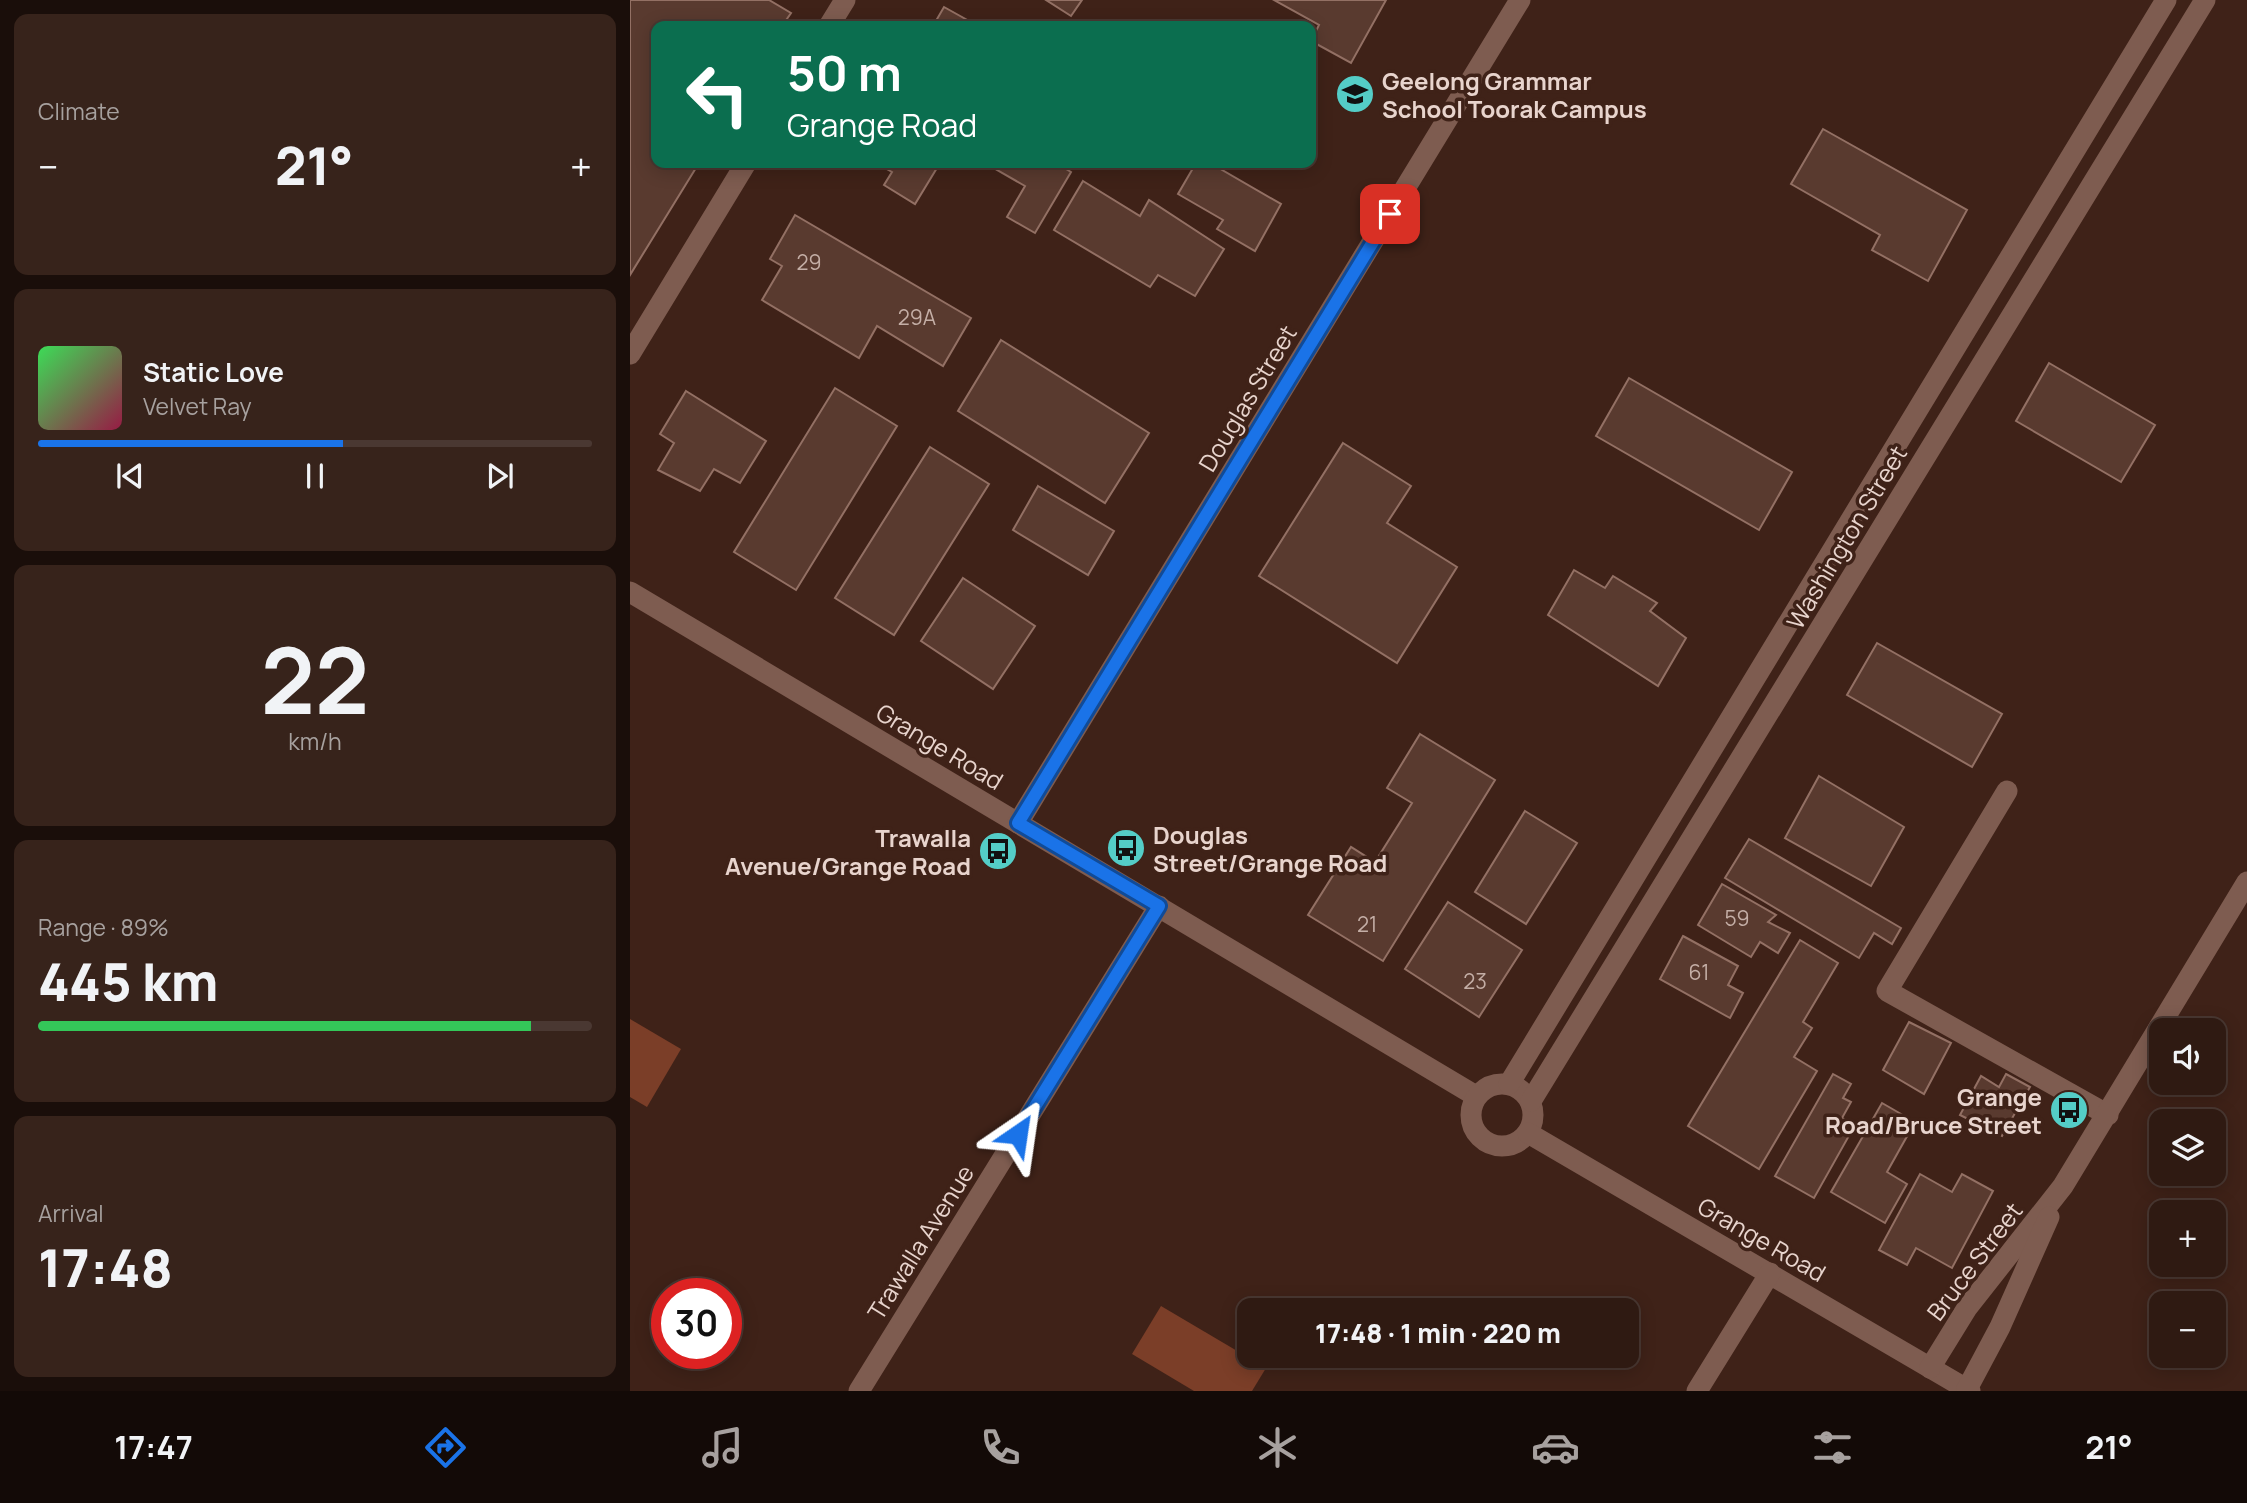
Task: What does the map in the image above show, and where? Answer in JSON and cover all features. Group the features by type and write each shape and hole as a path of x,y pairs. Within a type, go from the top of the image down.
{"street":[{"path":"832,21 845,0"},
{"name":"Douglas Street","path":"1018,823 1520,0"},
{"name":"Washington Street","path":"1508,1084 2166,0"},
{"name":"Washington Street","path":"1531,1101 2205,0"},
{"path":"630,354 743,168"},
{"name":"Grange Road","path":"630,592 1476,1096"},
{"path":"2007,791 1887,991 2108,1115"},
{"name":"Bruce Street","path":"1930,1368 1967,1308 2063,1186 2247,881"},
{"name":"Trawalla Avenue","path":"859,1391 1159,906"},
{"path":"1494,1084 1508,1084 1525,1093 1531,1101 1534,1116 1528,1133 1519,1141 1504,1146 1486,1142 1476,1132 1471,1117 1476,1096 1494,1084"},
{"name":"Grange Road","path":"1528,1133 1968,1390"},
{"name":"Bruce Street","path":"1968,1390 2000,1327 2063,1186"},
{"path":"1697,1391 1770,1273"}],"shaded area":[{"path":"630,1019 681,1049 647,1107 630,1097"},
{"path":"1161,1306 1237,1351 1237,1368 1266,1368 1252,1391 1194,1391 1132,1354"}],"building":[{"path":"630,0 769,0 791,13 785,21 651,21 651,168 696,168 630,275"},
{"path":"1046,0 1082,0 1071,16"},
{"path":"1274,0 1386,0 1351,63 1316,44 1319,25"},
{"path":"944,7 969,21 936,21"},
{"path":"1823,129 1967,210 1928,281 1872,250 1880,235 1791,184"},
{"path":"885,168 937,168 915,204 884,185 892,172"},
{"path":"994,168 1064,168 1071,172 1035,233 1007,217 1025,186"},
{"path":"1193,168 1219,168 1281,204 1255,251 1217,229 1223,220 1178,194"},
{"path":"1083,181 1140,216 1149,200 1224,249 1195,296 1158,275 1150,287 1054,230"},
{"path":"795,215 971,318 943,366 877,326 859,358 762,300 782,266 770,259"},
{"path":"1001,340 1149,433 1105,503 958,411"},
{"path":"2049,363 2155,425 2121,482 2016,421"},
{"path":"1629,378 1792,472 1759,530 1596,436"},
{"path":"835,388 897,426 796,590 734,552"},
{"path":"686,391 766,441 740,483 714,469 700,491 658,470 674,443 660,434"},
{"path":"1343,443 1411,486 1387,523 1457,567 1397,663 1259,576"},
{"path":"930,447 989,484 894,635 835,598"},
{"path":"1038,486 1114,531 1088,575 1013,530"},
{"path":"1574,570 1605,588 1613,576 1657,603 1650,611 1686,638 1658,686 1548,615"},
{"path":"963,578 1035,626 993,689 921,641"},
{"path":"1877,643 2002,714 1972,767 1847,695"},
{"path":"1420,734 1495,780 1383,961 1308,915 1351,847 1375,862 1412,803 1387,788"},
{"path":"1819,776 1904,827 1871,886 1785,838"},
{"path":"1525,811 1577,843 1526,924 1475,892"},
{"path":"1749,839 1901,928 1892,944 1874,933 1859,958 1725,878"},
{"path":"1722,884 1776,915 1768,922 1790,933 1778,953 1760,942 1751,957 1698,925"},
{"path":"1448,902 1522,950 1479,1017 1405,969"},
{"path":"1683,936 1738,966 1728,985 1743,993 1730,1018 1660,979"},
{"path":"1800,940 1838,963 1803,1022 1812,1028 1794,1057 1817,1071 1759,1169 1688,1126"},
{"path":"1909,1022 1951,1043 1924,1094 1883,1070"},
{"path":"1833,1074 1851,1084 1843,1098 1851,1102 1842,1118 1855,1125 1814,1198 1775,1176"},
{"path":"2006,1074 2030,1087 2002,1136 1960,1115 1981,1076 1999,1087"},
{"path":"1882,1103 1915,1122 1887,1172 1907,1184 1885,1223 1831,1192"},
{"path":"1920,1174 1952,1192 1962,1174 1993,1191 1952,1268 1916,1248 1907,1265 1879,1250"}],"place":[{"name":"Geelong Grammar School Toorak Campus","path":"1355,94"},
{"name":"Douglas Street/Grange Road","path":"1126,848"},
{"name":"Trawalla Avenue/Grange Road","path":"998,851"},
{"name":"Grange Road/Bruce Street","path":"2069,1110"}],"route":[{"path":"1018,1134 1159,906 1018,823 1390,214"}]}
